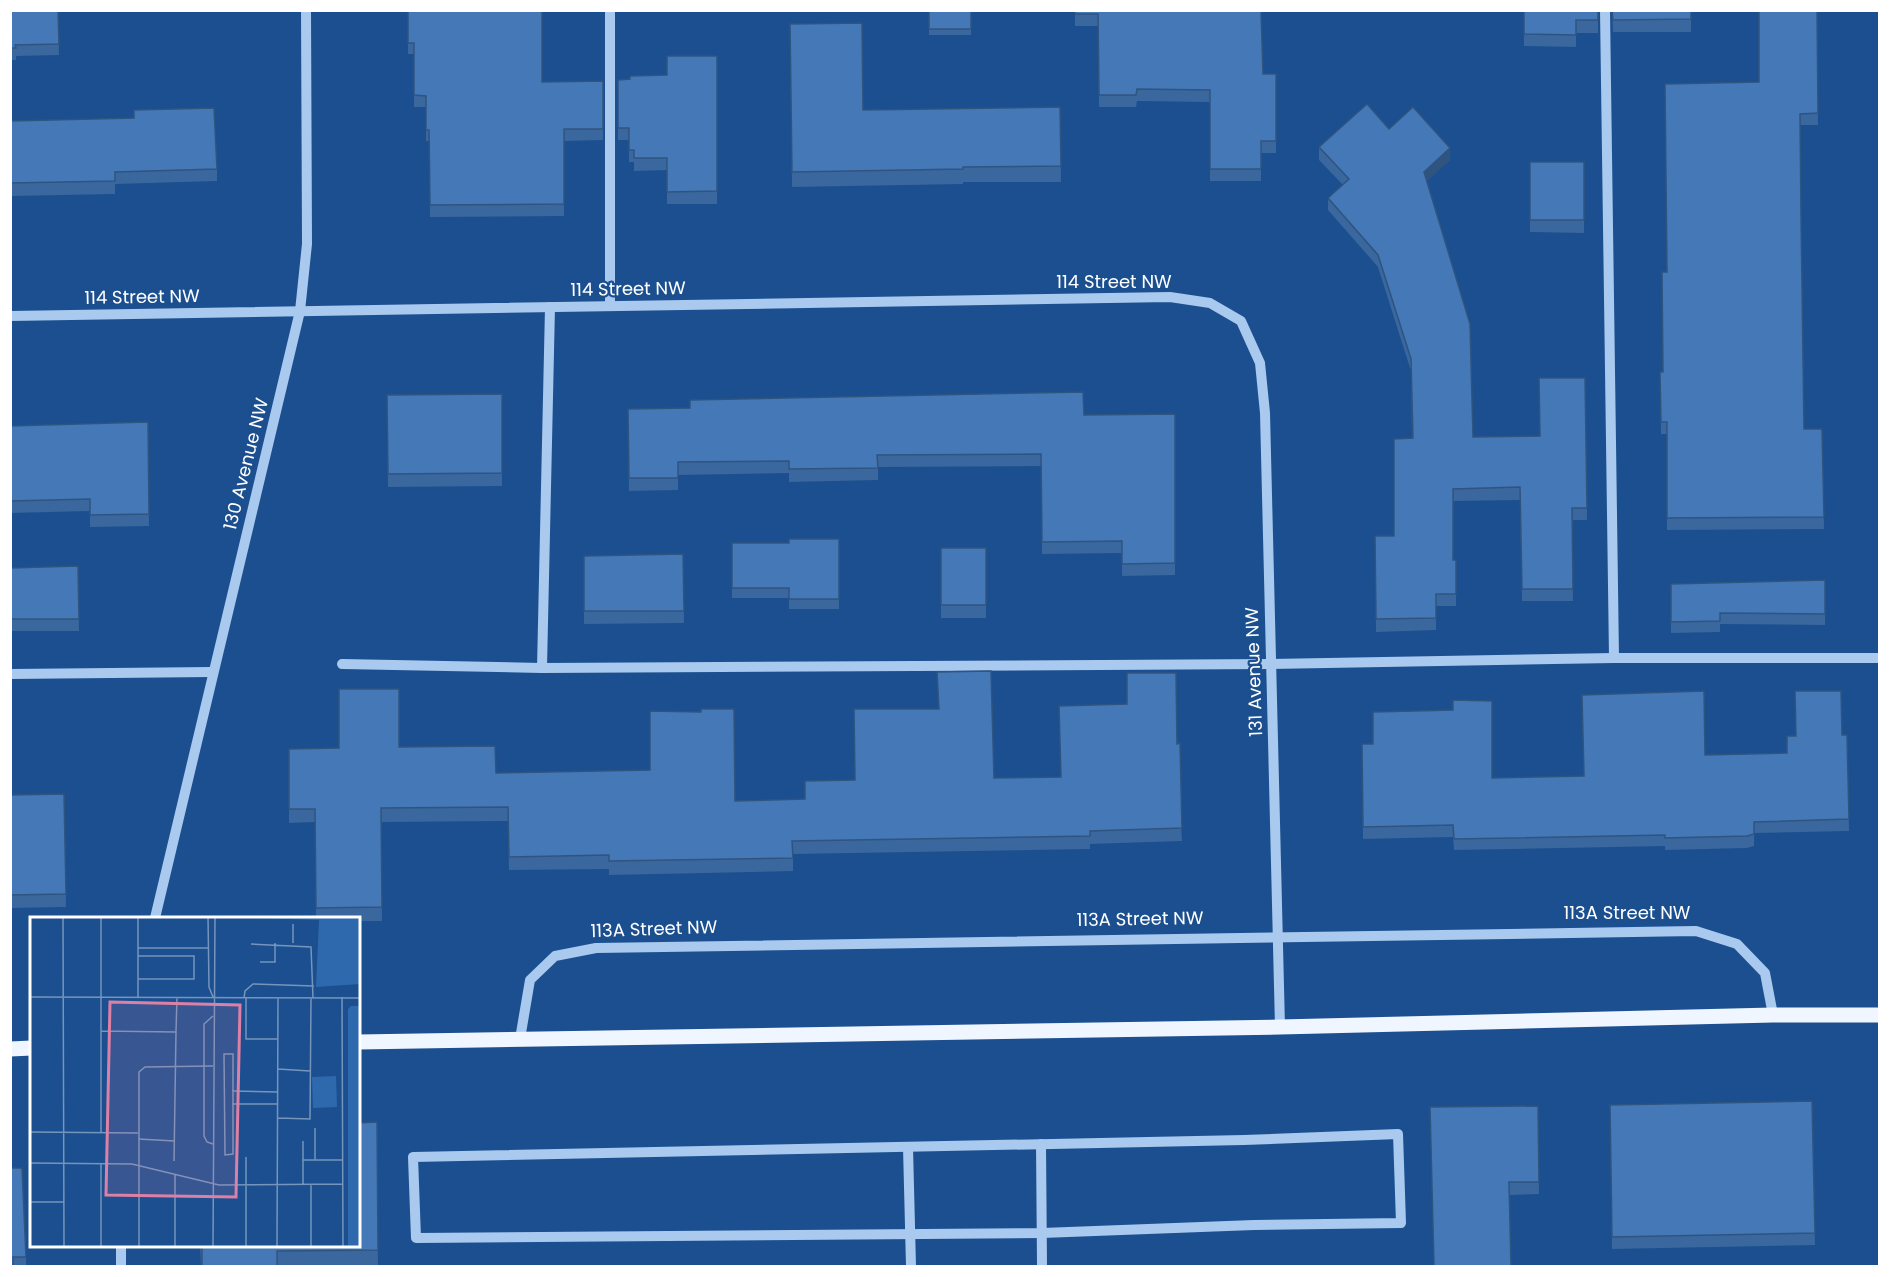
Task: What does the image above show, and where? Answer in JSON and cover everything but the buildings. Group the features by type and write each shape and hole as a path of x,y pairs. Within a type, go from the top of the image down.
{"main road":[{"path":"360,1042 1281,1027 1773,1015 1880,1015"},
{"path":"10,1049 30,1048"}],"street":[{"name":"130 Avenue NW","path":"154,917 300,311 307,244 306,10"},
{"path":"610,10 610,306"},
{"path":"1605,10 1614,658"},
{"name":"114 Street NW","path":"10,316 1170,297 1210,303 1241,321"},
{"path":"542,668 550,307"},
{"name":"131 Avenue NW","path":"1241,321 1260,363 1265,413 1281,1027"},
{"path":"342,664 542,668 1270,664 1614,658 1880,658"},
{"path":"10,674 212,672"},
{"name":"113A Street NW","path":"520,1039 530,980 555,956 596,948 1696,931 1737,944 1765,973 1773,1015"},
{"path":"1398,1134 1401,1223 1254,1225 1042,1233 416,1238 413,1157 1041,1144 1398,1134"},
{"path":"1041,1144 1042,1266"},
{"path":"908,1147 911,1266"},
{"path":"121,1247 121,1266"}]}
